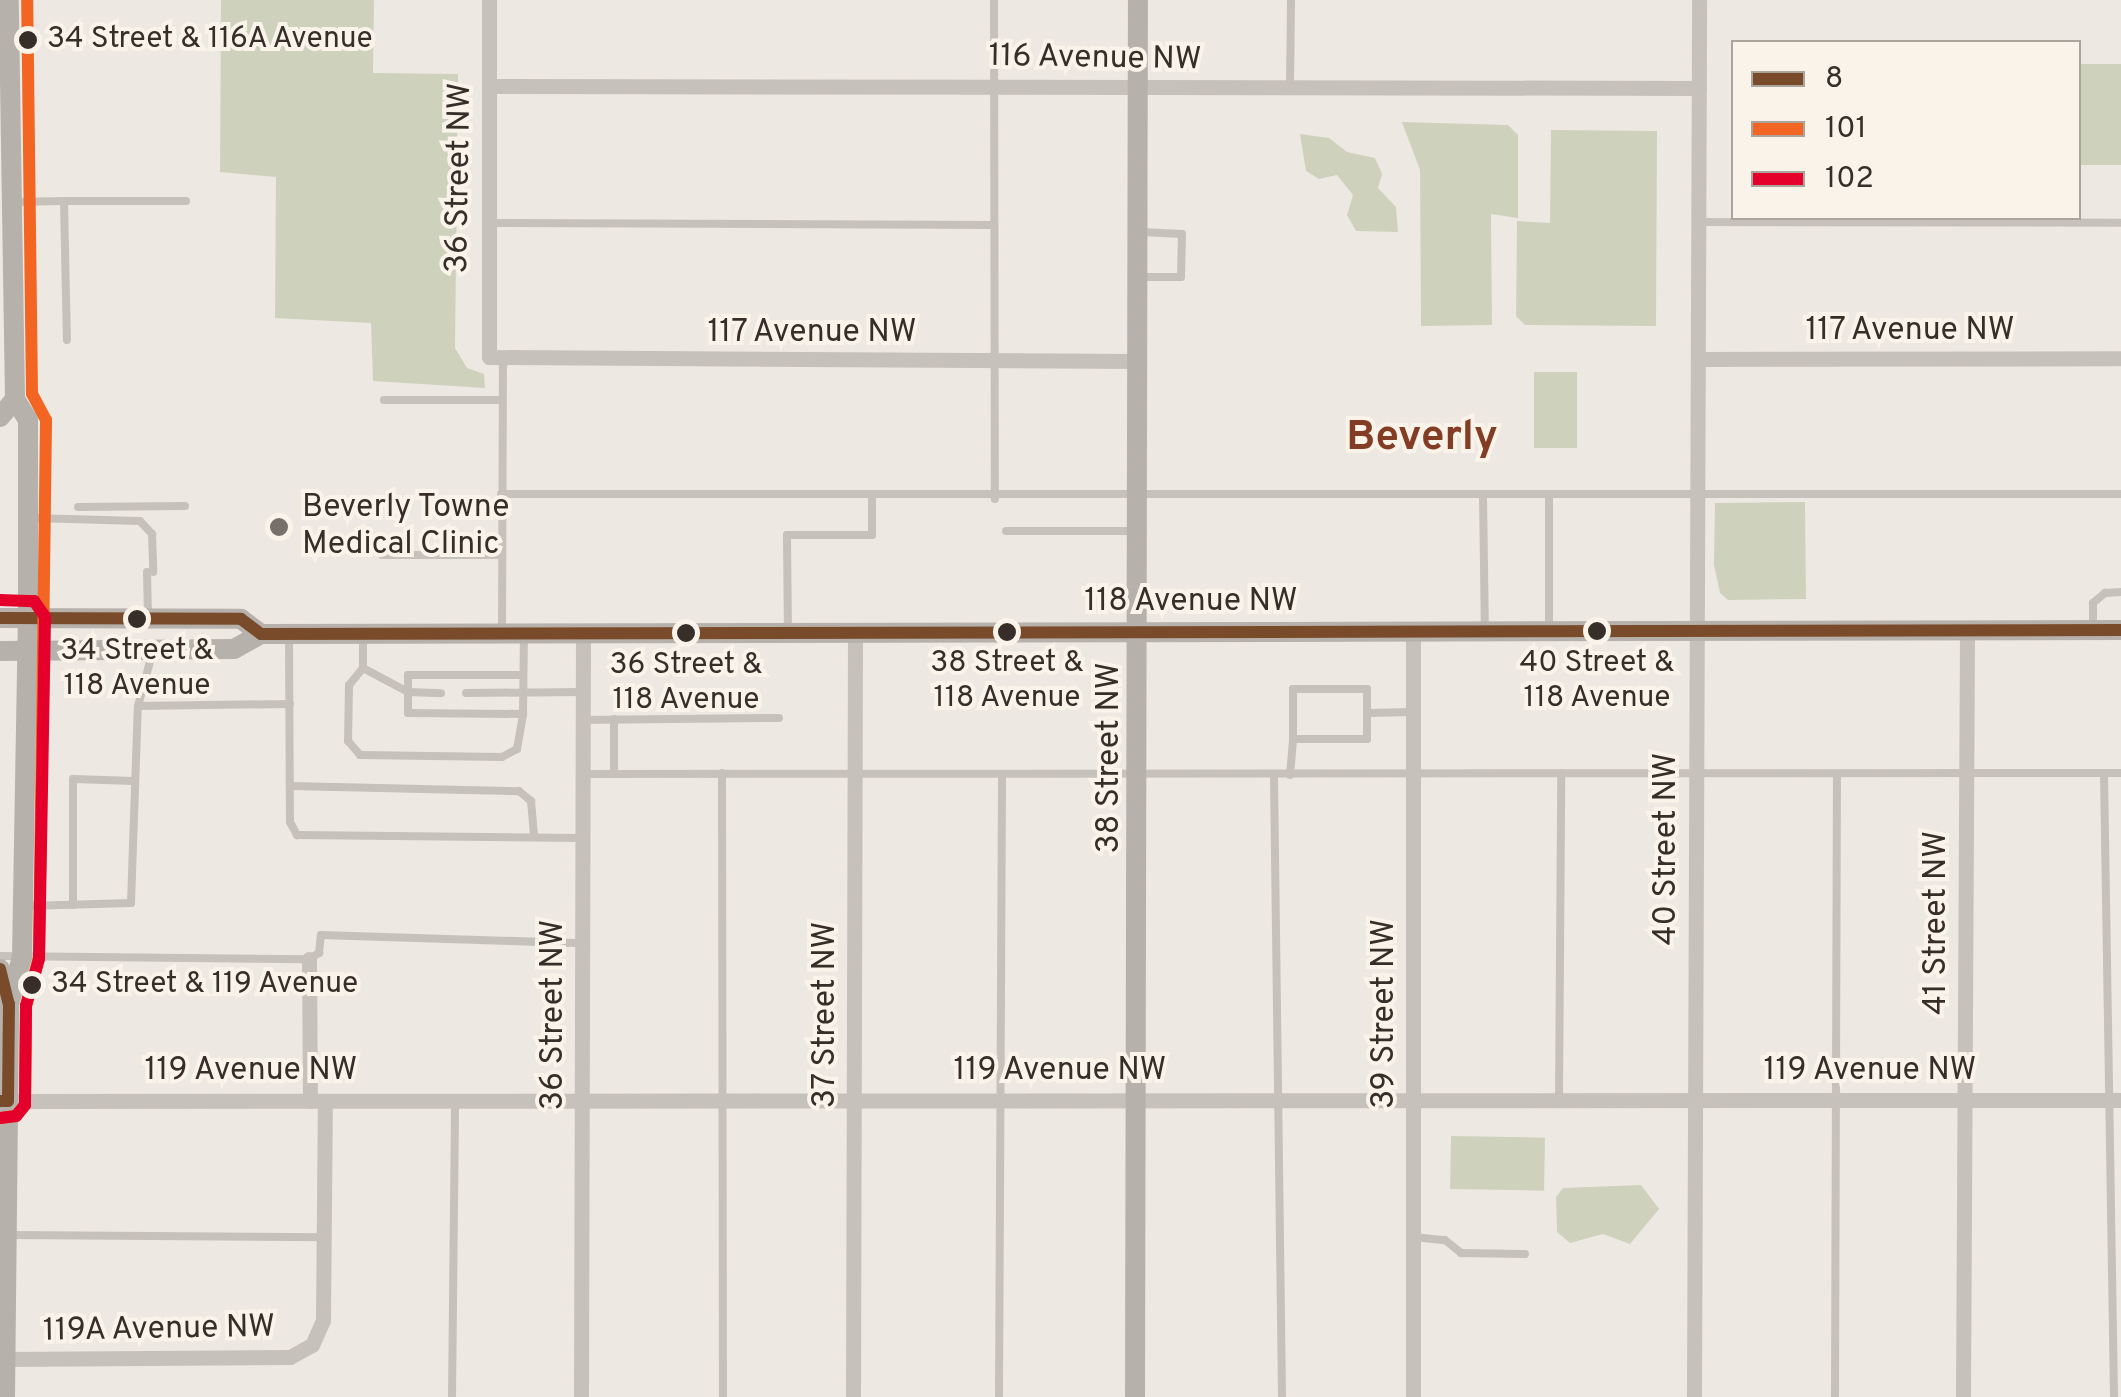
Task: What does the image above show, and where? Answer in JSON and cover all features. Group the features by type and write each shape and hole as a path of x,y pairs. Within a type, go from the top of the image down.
{"street":[{"path":"5,1397 4,1101 9,1004 22,957 28,617 28,420 15,400 11,202 5,163 9,0"},
{"name":"36 Street NW","path":"488,0 490,86 485,223 496,359"},
{"name":"38 Street NW","path":"1135,1397 1140,778 1138,0"},
{"name":"40 Street NW","path":"1694,1397 1698,0"},
{"name":"116 Avenue NW","path":"490,86 1698,88"},
{"name":"117 Avenue NW","path":"1698,359 2121,358"},
{"name":"117 Avenue NW","path":"496,359 1136,360"},
{"path":"0,417 15,400"},
{"name":"118 Avenue NW","path":"0,618 241,619 261,634"},
{"name":"41 Street NW","path":"1962,1397 1966,630"},
{"name":"118 Avenue NW","path":"0,651 234,649 261,634 2121,630"},
{"name":"39 Street NW","path":"1413,631 1413,1397"},
{"name":"36 Street NW","path":"580,1397 582,633"},
{"name":"37 Street NW","path":"852,1397 855,633"},
{"path":"309,959 324,1237"},
{"path":"0,969 9,1004"},
{"name":"119 Avenue NW","path":"4,1101 2114,1100"},
{"name":"119A Avenue NW","path":"5,1359 290,1357 312,1345 324,1320 324,1237"}],"lane":[{"path":"994,0 995,498"},
{"path":"1290,0 1290,89"},
{"path":"64,201 67,340"},
{"path":"11,202 186,201"},
{"path":"1698,222 2121,223"},
{"path":"485,223 993,225"},
{"path":"1136,232 1182,234 1181,277 1136,277"},
{"path":"496,359 502,400 502,632"},
{"path":"384,400 502,400"},
{"path":"501,494 995,498 1138,494 2121,494"},
{"path":"1482,495 1484,630"},
{"path":"1549,496 1549,630"},
{"path":"788,633 787,535 872,535 872,497"},
{"path":"78,507 185,506"},
{"path":"28,518 145,524 152,534 148,617"},
{"path":"1006,531 1138,531"},
{"path":"382,554 502,555"},
{"path":"2093,630 2092,603 2105,592 2121,592"},
{"path":"363,633 363,668 348,685 348,741 360,755 502,757 517,749 523,714 524,632"},
{"path":"289,634 290,822 302,836 582,838"},
{"path":"22,906 131,904 138,706 153,650"},
{"path":"363,668 408,692 440,692"},
{"path":"523,674 408,675 408,712 523,714"},
{"path":"1290,775 1294,689 1367,689 1367,739 1294,739"},
{"path":"466,693 582,692"},
{"path":"138,706 290,704"},
{"path":"1367,712 1413,712"},
{"path":"582,720 779,718"},
{"path":"614,719 614,774"},
{"path":"582,774 1140,778 1413,772 1694,776 2121,773"},
{"path":"722,773 723,1397"},
{"path":"1559,1101 1560,773"},
{"path":"2104,773 2114,1100 2114,1397"},
{"path":"1834,1397 1831,1100 1837,774"},
{"path":"1274,776 1283,1101 1282,1397"},
{"path":"1000,1397 1004,1101 1002,778"},
{"path":"73,905 73,779 134,781"},
{"path":"290,786 519,791 531,801 534,837"},
{"path":"0,956 309,959 319,953 321,936 582,943"},
{"path":"452,1397 455,1101"},
{"path":"6,1235 324,1237"},
{"path":"1414,1237 1446,1240 1461,1253 1525,1254"}],"green space":[{"path":"221,0 374,0 373,73 458,74 455,348 467,368 484,374 485,388 373,381 371,323 275,318 276,177 220,172"},
{"path":"2081,64 2121,64 2121,165 2081,165"},
{"path":"1402,122 1508,125 1518,135 1518,218 1491,214 1492,325 1421,326 1420,170"},
{"path":"1551,130 1657,131 1656,326 1525,325 1516,316 1517,221 1550,223"},
{"path":"1300,134 1329,138 1347,152 1375,158 1382,174 1378,188 1396,207 1398,232 1356,231 1347,215 1353,195 1337,175 1319,179 1306,171"},
{"path":"1534,372 1577,372 1577,448 1534,448"},
{"path":"1805,502 1806,599 1728,600 1720,593 1714,565 1715,503"},
{"path":"1451,1136 1545,1138 1544,1191 1450,1189"},
{"path":"1641,1185 1659,1209 1630,1244 1603,1234 1570,1243 1557,1232 1556,1197 1563,1188"}],"transit line":[{"name":"101","path":"0,1118 16,1116 25,1105 26,1006 39,957 46,420 32,394 27,0"},
{"name":"102","path":"0,600 34,601 45,617 39,959 26,1006 25,1105 16,1116 0,1118"},
{"name":"8","path":"0,618 241,619 261,634 2121,630"},
{"name":"8","path":"0,969 9,1004 8,1101 0,1101"}],"place":[{"name":"34 Street & 116A Avenue","path":"28,40"},
{"name":"Beverly Towne Medical Clinic","path":"279,527"},
{"name":"34 Street & 118 Avenue","path":"137,619"},
{"name":"40 Street & 118 Avenue","path":"1597,631"},
{"name":"38 Street & 118 Avenue","path":"1007,632"},
{"name":"36 Street & 118 Avenue","path":"686,633"},
{"name":"34 Street & 119 Avenue","path":"32,985"}],"district":[{"name":"Beverly","path":"1422,439"}]}
